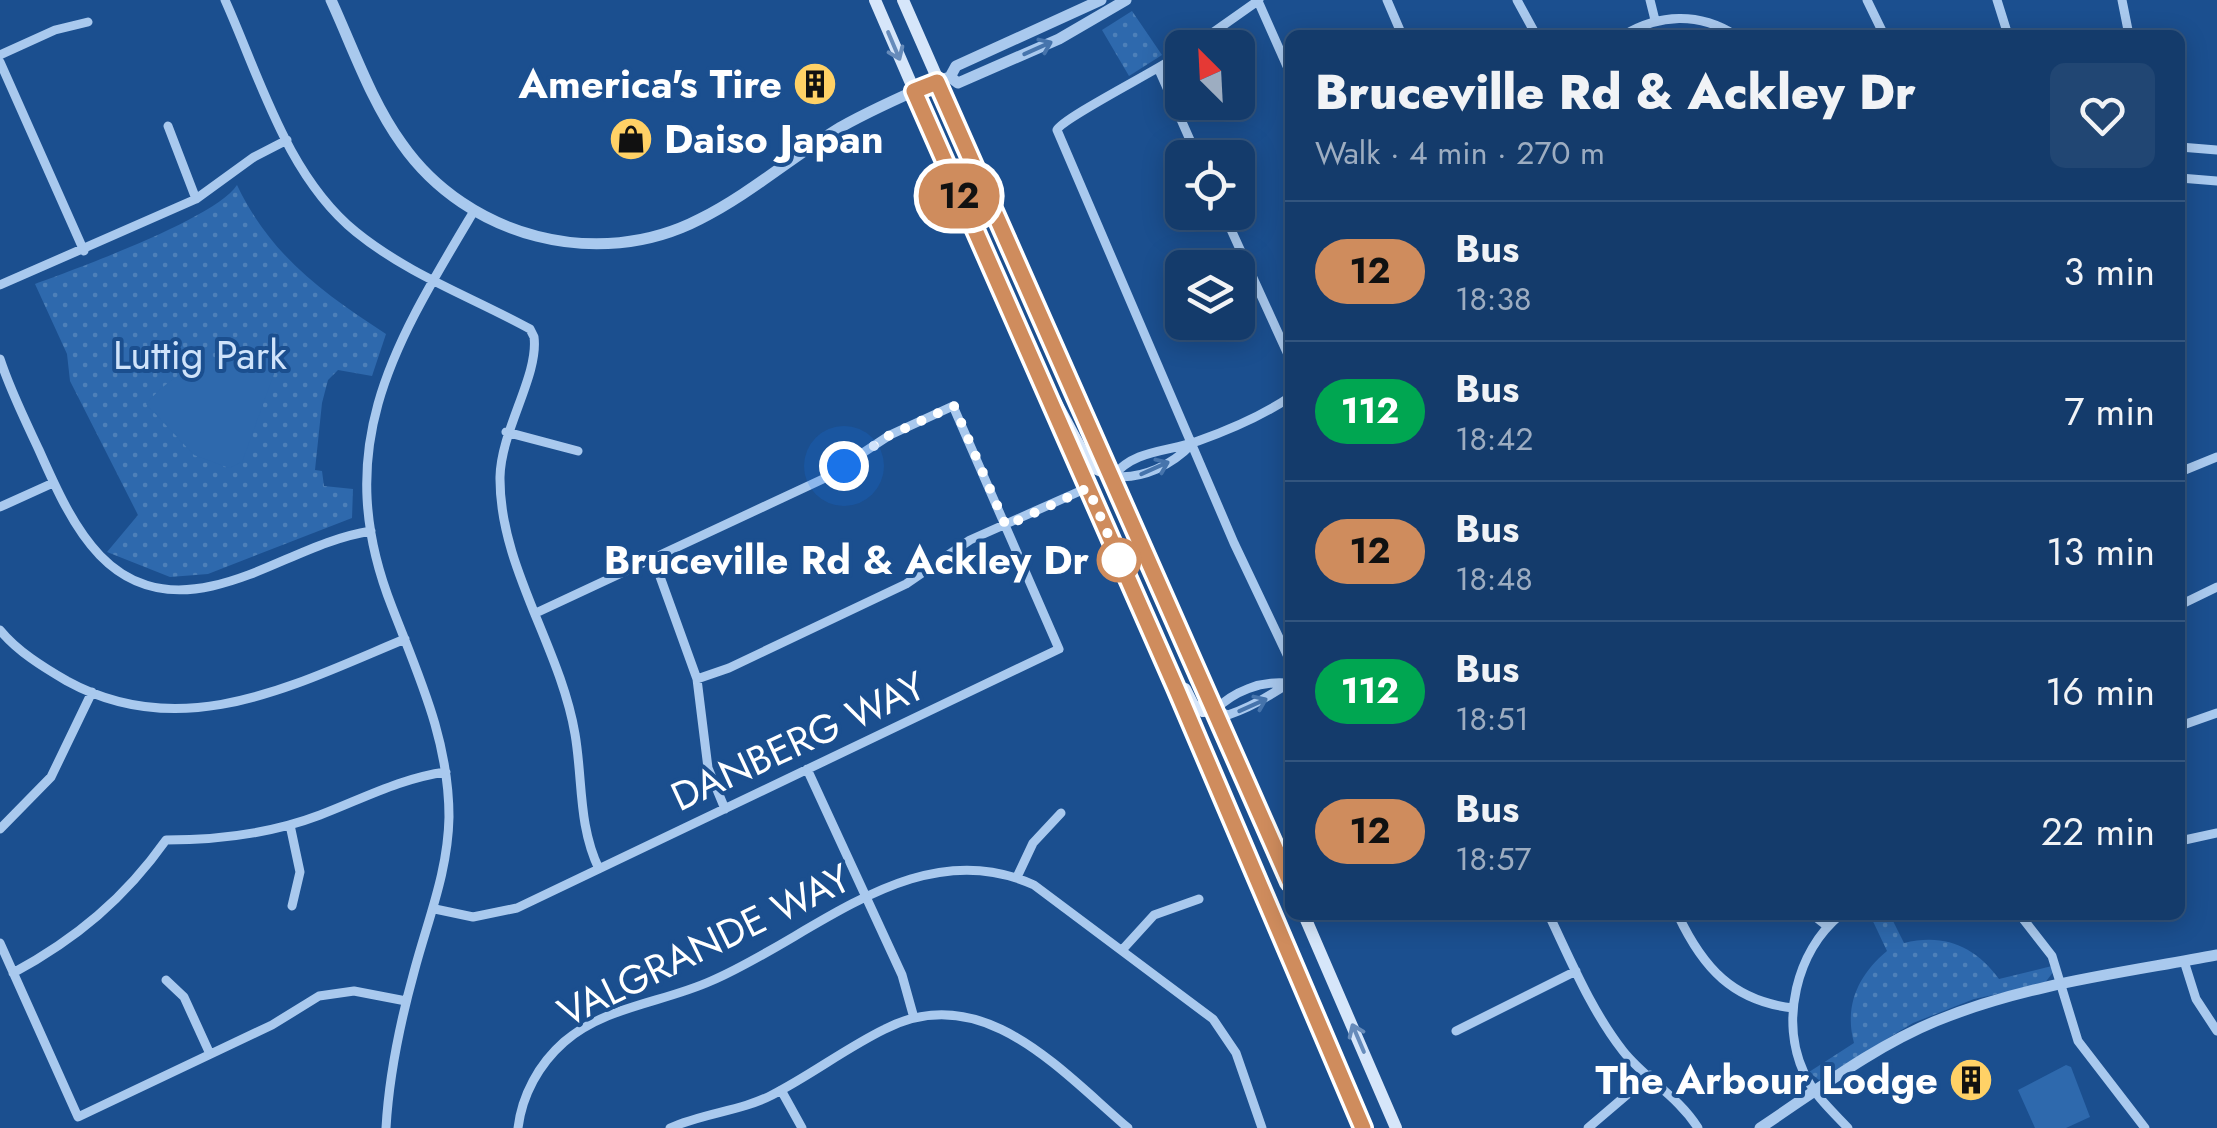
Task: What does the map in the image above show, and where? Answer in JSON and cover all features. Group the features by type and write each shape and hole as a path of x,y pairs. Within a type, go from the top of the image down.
{"main road":[{"path":"874,0 1363,1128"},
{"path":"904,0 944,79 1285,870"},
{"path":"1042,384 1066,415 1090,466 1113,476"},
{"path":"1146,622 1168,652 1193,704 1204,712 1216,710"},
{"path":"1306,920 1396,1128"}],"street":[{"path":"225,0 287,140 313,186 342,220 432,281 523,326 534,336 530,366 506,432 500,474 505,524 566,693 578,758 582,822 600,869"},
{"path":"332,0 393,131 422,169 474,211 516,231 589,244 645,239 705,217 842,126 944,79 956,66 1101,0"},
{"path":"944,79 958,83 1012,60 1089,24 1126,0"},
{"path":"1216,30 1259,0 1285,62"},
{"path":"1387,0 1400,30"},
{"path":"1517,0 1533,30"},
{"path":"1650,0 1655,20"},
{"path":"1867,0 1882,30"},
{"path":"1997,0 2006,30"},
{"path":"2122,0 2128,30"},
{"path":"1634,30 1655,20 1696,20 1722,30"},
{"path":"84,251 0,59 56,30 88,22"},
{"path":"1165,66 1066,118 1057,130 1285,650"},
{"path":"1159,70 1190,140"},
{"path":"168,126 173,149 196,199"},
{"path":"0,284 84,251 196,199 254,157 287,140"},
{"path":"2185,147 2217,150"},
{"path":"2185,178 2217,181"},
{"path":"386,1128 406,1000 435,909 447,841 446,772 436,721 385,589 371,531 366,479 377,402 394,351 474,211"},
{"path":"1231,230 1285,348"},
{"path":"0,359 70,520 94,553 127,576 173,589 213,586 328,540 371,531"},
{"path":"1113,476 1141,475 1168,463 1192,444 1285,400"},
{"path":"538,612 823,479 890,435 954,406 1006,526"},
{"path":"506,432 578,451"},
{"path":"1113,476 1122,464 1162,448 1192,444"},
{"path":"2185,470 2217,457"},
{"path":"0,507 53,483"},
{"path":"697,678 729,668 906,584 952,551 1088,488"},
{"name":"DANBERG WAY","path":"435,909 473,917 506,912 1059,649 1006,526"},
{"path":"654,560 697,678 708,768 725,809"},
{"path":"2185,603 2217,588"},
{"path":"0,630 52,672 92,692 166,709 233,705 405,639"},
{"path":"0,649 8,640"},
{"path":"1285,682 1258,685 1226,700 1216,710 1228,715 1238,712 1271,697 1285,685"},
{"path":"0,829 51,777 92,692"},
{"path":"2185,724 2217,713"},
{"path":"808,770 902,975 914,1018"},
{"path":"13,973 98,917 166,840 223,838 290,824 406,779 446,772"},
{"path":"1017,877 1033,843 1061,812"},
{"path":"290,824 300,872 292,906"},
{"path":"2185,840 2217,833"},
{"name":"VALGRANDE WAY","path":"518,1128 538,1072 577,1031 602,1018 721,977 807,926 914,878 950,868 991,870 1017,877 1051,896 1198,1006 1226,1035 1252,1091 1262,1128"},
{"path":"1123,949 1154,915 1199,898"},
{"path":"1551,920 1624,1053 1650,1075 1698,1128"},
{"path":"1681,920 1703,962 1724,983 1761,1002 1793,1008"},
{"path":"1819,920 1827,926"},
{"path":"1834,920 1807,958 1793,1008 1796,1046 1814,1092 1848,1128"},
{"path":"2024,920 2052,956 2078,1041 2145,1128"},
{"path":"0,943 78,1117 330,993 354,990 406,1000"},
{"path":"1760,1128 1935,1022 2061,983 2217,954"},
{"path":"2184,961 2196,998 2217,1031"},
{"path":"1456,1031 1576,971"},
{"path":"166,980 180,990 210,1054"},
{"path":"670,1128 781,1090 884,1029 914,1018 954,1014 1006,1029 1128,1128"},
{"path":"1588,1128 1650,1075"},
{"path":"781,1090 802,1128"}],"green space":[{"path":"1132,11 1162,55 1129,76 1102,30"},
{"name":"Luttig Park","path":"237,185 265,232 300,270 386,334 372,376 338,370 328,380 322,403 315,470 322,471 324,486 353,489 352,518 208,574 170,577 107,552 138,515 70,381 67,354 35,284 175,227 224,198"},
{"path":"283,349 242,462 229,468 194,455 146,404 191,368 243,353"},
{"path":"1872,920 1892,920 1904,943 1945,941 1969,950 1999,979 2052,966 2054,971 2044,984 1974,999 1913,1023 1819,1080 1809,1072 1854,1043 1851,1016 1856,992 1868,970 1887,951"},
{"path":"2066,1065 2071,1067 2090,1117 2066,1128 2035,1128 2018,1090"}],"bus line":[{"name":"12","path":"1285,871 937,82 914,91 1176,688 1363,1128"}],"place":[{"name":"America's Tire","path":"815,84"},
{"name":"Daiso Japan","path":"631,139"},
{"name":"Bruceville Rd & Ackley Dr","path":"1119,560"},
{"name":"The Arbour Lodge","path":"1971,1080"}],"route":[{"path":"844,466 890,435 954,406 1006,526 1088,488 1119,560"}]}
